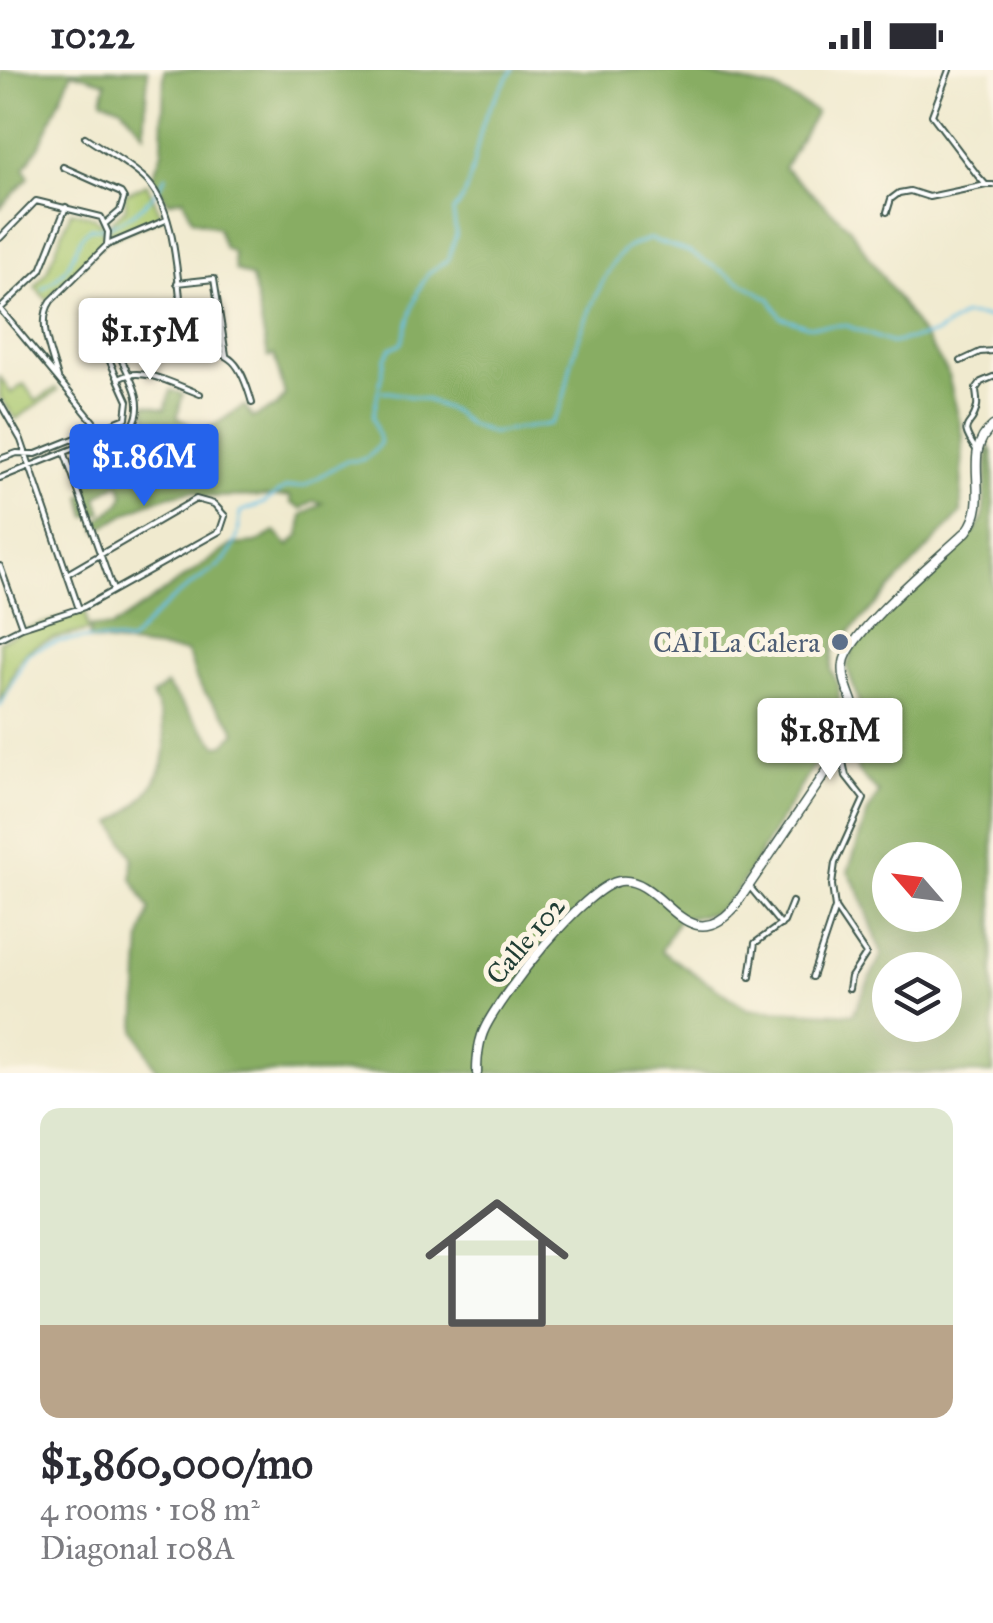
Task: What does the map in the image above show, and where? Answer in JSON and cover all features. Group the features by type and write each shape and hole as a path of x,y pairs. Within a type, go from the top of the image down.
{"main road":[{"path":"749,886 841,752 857,720 844,674 846,656 862,631 967,532 976,518 980,501 977,451 984,434 993,426"},
{"name":"Calle 102","path":"477,1073 478,1046 489,1020 565,920 608,885 626,881 644,888 687,921 704,926 728,915 749,886"}],"street":[{"path":"888,212 891,199 899,193 910,191 929,198 990,185 932,115 949,70"},
{"path":"0,478 125,430 138,417 139,399 117,349 117,340 123,334 130,332 170,348 179,341 183,324 167,219 160,198 145,178 86,136"},
{"path":"63,167 124,198 120,211 106,222"},
{"path":"0,238 34,201 101,217 106,222 106,245"},
{"path":"66,207 41,270 0,309 102,430 104,438"},
{"path":"58,378 44,310 106,245 167,219"},
{"path":"177,283 212,278 226,355"},
{"path":"0,459 36,454 121,422 129,413 128,401 98,336 100,324 114,314 176,332 179,341"},
{"path":"145,338 149,322"},
{"path":"179,341 236,361 244,372 252,403"},
{"path":"106,354 117,349"},
{"path":"960,361 993,351"},
{"path":"118,379 141,374 200,394"},
{"path":"977,451 966,436 966,426 977,406 976,388 993,377"},
{"path":"0,403 26,454 79,609"},
{"path":"65,454 113,590"},
{"path":"0,638 79,609 220,531 224,516 221,509 196,498 68,574"},
{"path":"0,566 3,584 22,628"},
{"path":"812,977 835,908 832,875 864,799 846,776 841,752"},
{"path":"749,886 781,924"},
{"path":"750,977 754,943 781,924 792,902"},
{"path":"835,908 866,951 865,959 851,977 850,989"}],"green space":[{"path":"0,70 148,70 144,133 122,107 102,100 106,82 72,72 40,145 24,168 29,177 0,208"},
{"path":"164,70 685,70 776,89 816,112 784,168 848,226 947,371 963,436 961,513 847,635 840,635 834,645 831,670 839,686 839,724 737,891 712,914 679,918 661,951 748,1009 853,1014 872,975 872,1042 962,1042 962,952 881,952 874,932 962,932 962,842 872,842 872,926 848,872 868,812 879,793 858,772 852,743 859,703 847,667 855,644 976,530 983,518 989,445 993,454 993,1073 158,1073 136,1031 141,938 150,910 132,879 133,857 113,823 144,797 161,768 165,734 152,696 166,685 217,745 236,733 199,684 186,652 89,640 91,626 111,628 232,545 256,543 275,532 289,546 300,535 302,515 322,503 313,501 301,509 291,503 290,496 203,497 196,491 145,505 98,531 95,523 120,504 124,495 119,482 97,497 102,513 87,517 82,497 88,491 84,481 100,475 91,451 102,448 106,460 113,458 119,466 130,469 182,441 175,425 147,418 145,404 165,409 171,390 183,394 177,417 205,428 245,406 252,418 277,406 285,395 274,355 268,357 252,278 235,270 233,252 224,248 218,228 192,219 183,198 168,202 152,178 162,152"},
{"path":"147,184 162,217 109,239 110,223 126,208 125,194"},
{"path":"71,211 94,217 102,224 104,240 47,300 35,287 47,271"},
{"path":"116,316 145,325 142,334 120,334 114,347 107,351 102,330"},
{"path":"0,377 11,393 24,384 36,401 56,388 58,391 16,419 0,397"},
{"path":"85,611 88,631 48,640 22,656 0,701 0,641"}],"waterway":[{"path":"0,707 27,654 65,640 130,642 170,601 222,563 235,543 240,512 264,503 285,488 304,486 347,460 366,458 377,448 380,443 373,417 385,358 391,348 402,343 418,291 428,273 448,260 456,235 453,211 465,192 484,120 513,70"},
{"path":"43,289 66,269 85,232 125,219 152,196 166,176"},
{"path":"383,391 427,400 454,412 469,425 492,433 550,424 563,400 583,326 609,270 627,248 649,239 689,252 770,299 781,317 808,326 845,325 891,343 935,334 964,315 993,318"}],"place":[{"name":"CAI La Calera","path":"840,642"}]}
